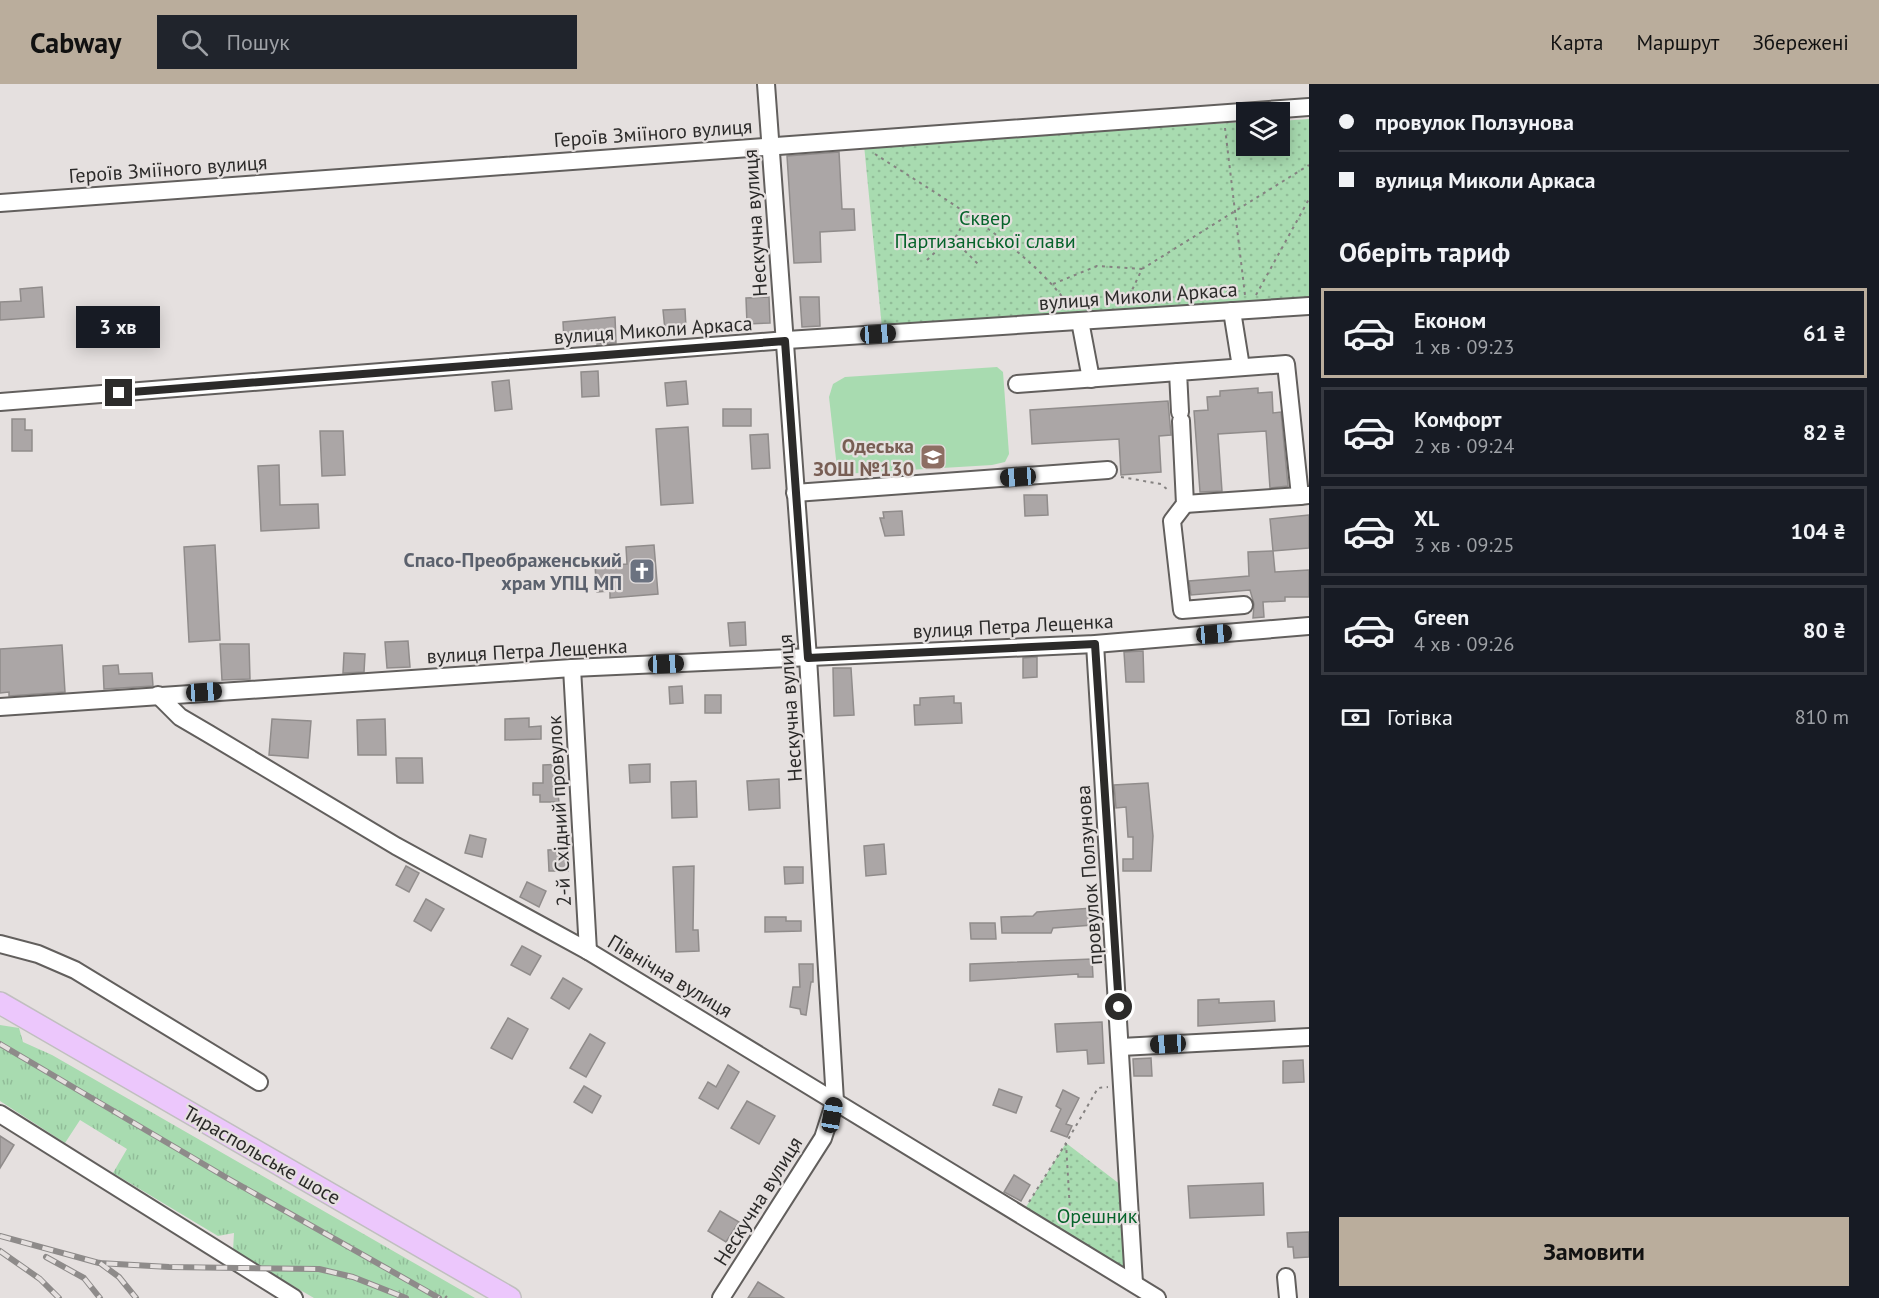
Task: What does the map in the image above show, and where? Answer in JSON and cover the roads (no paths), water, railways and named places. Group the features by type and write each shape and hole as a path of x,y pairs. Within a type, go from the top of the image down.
{"main road":[{"name":"Тираспольське шосе","path":"5,1010 510,1298"}],"street":[{"name":"Нескучна вулиця","path":"721,1298 823,1138 835,1101 808,658 766,84"},
{"name":"Героїв Зміїного вулиця","path":"0,203 1309,107"},
{"name":"вулиця Миколи Аркаса","path":"0,402 785,341 1309,306"},
{"path":"1239,311 1241,367"},
{"path":"1080,321 1091,379"},
{"path":"1017,384 1286,364 1304,496 1185,504"},
{"path":"1178,372 1185,504 1172,521 1182,610 1244,605"},
{"path":"795,493 1108,471"},
{"name":"вулиця Петра Лещенка","path":"0,707 572,668 1095,644 1309,626"},
{"name":"провулок Ползунова","path":"1095,644 1134,1283"},
{"name":"2-й Східний провулок","path":"572,668 588,951"},
{"name":"Північна вулиця","path":"158,695 180,717 386,840 588,951 1158,1298"},
{"path":"0,944 58,961 75,970 259,1082"},
{"path":"1121,1047 1309,1036"},
{"path":"0,1114 294,1298"},
{"path":"1286,1277 1288,1298"}],"railway":[{"path":"0,1044 227,1178 439,1298"},
{"path":"0,1236 99,1263 169,1267 319,1269 353,1277 406,1298"},
{"path":"0,1251 40,1279 59,1298"},
{"path":"46,1257 84,1278 100,1298"},
{"path":"100,1263 119,1277 136,1298"}],"place":[{"name":"Одеська ЗОШ №130","path":"933,457"},
{"name":"Спасо-Преображенський храм УПЦ МП","path":"642,571"}],"park label":[{"name":"Сквер Партизанської слави","path":"985,230"},
{"name":"Орешник","path":"1097,1216"}]}
